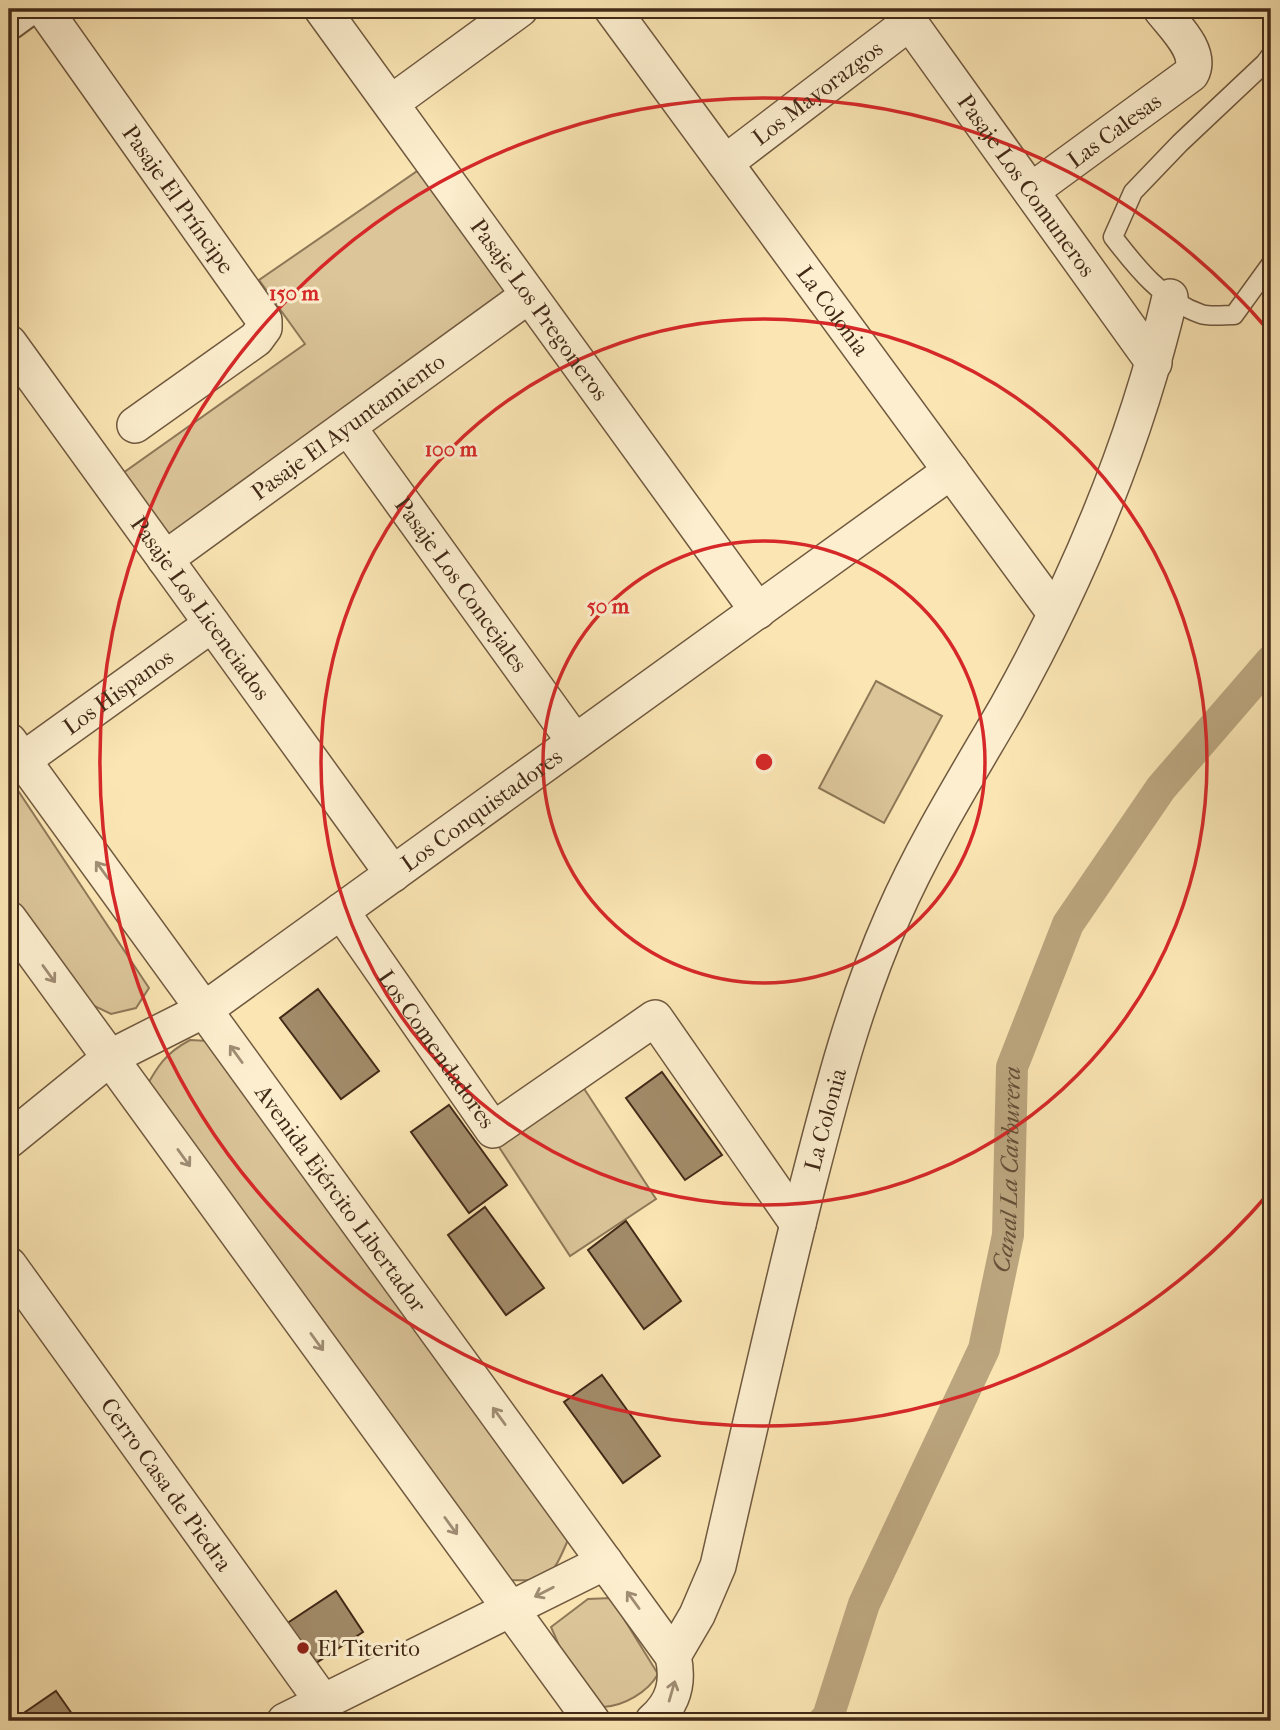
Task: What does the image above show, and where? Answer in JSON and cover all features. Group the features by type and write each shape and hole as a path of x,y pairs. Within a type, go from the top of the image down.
{"street":[{"path":"9,20 24,9"},
{"name":"Pasaje El Príncipe","path":"44,9 264,320 264,328 256,339 135,425"},
{"name":"Pasaje Los Pregoneros","path":"322,9 758,611"},
{"path":"391,103 520,9"},
{"name":"La Colonia","path":"612,9 1055,613"},
{"name":"Las Calesas","path":"1031,191 1185,79 1195,67 1192,50 1161,9"},
{"name":"Los Mayorazgos","path":"725,163 905,16"},
{"name":"Pasaje Los Comuneros","path":"905,16 1154,363"},
{"name":"Pasaje El Ayuntamiento","path":"165,559 529,295"},
{"name":"La Colonia","path":"673,1656 697,1615 718,1566 798,1224 840,1059 856,1010 893,914 924,850 1008,705 1055,613 1111,489 1154,363 1170,297"},
{"name":"Pasaje Los Licenciados","path":"9,343 393,874"},
{"name":"Pasaje Los Concejales","path":"348,427 575,743"},
{"name":"Los Conquistadores","path":"9,1140 111,1057 204,1010 951,471"},
{"name":"Los Hispanos","path":"16,751 212,624"},
{"name":"Avenida Ejército Libertador","path":"16,751 673,1656"},
{"name":"Los Comendadores","path":"341,911 493,1130 655,1017 798,1224"},
{"path":"9,919 592,1721"},
{"name":"Cerro Casa de Piedra","path":"9,1265 323,1703"},
{"path":"285,1721 605,1562"},
{"path":"653,1721 666,1709 673,1696 676,1669 673,1656"}],"lane":[{"path":"1269,61 1180,143 1133,192 1114,237 1137,268 1170,297 1202,314 1234,315 1271,264"}],"shaded area":[{"path":"426,165 519,296 173,543 123,473 305,344 259,280"},
{"path":"876,681 942,716 884,823 819,788"},
{"path":"9,777 149,988 136,1008 111,1014 86,1002 9,896"},
{"path":"190,1040 208,1041 568,1540 558,1562 547,1575 532,1580 506,1580 145,1089 163,1060"},
{"path":"583,1087 656,1199 570,1256 497,1144"},
{"path":"611,1598 658,1674 648,1687 635,1697 603,1707 561,1650 551,1627 588,1599"}],"building":[{"path":"318,989 379,1071 341,1099 280,1018"},
{"path":"662,1072 722,1155 685,1180 626,1098"},
{"path":"449,1105 507,1185 469,1213 411,1132"},
{"path":"485,1207 544,1288 506,1315 448,1235"},
{"path":"626,1221 681,1301 644,1329 588,1250"},
{"path":"602,1375 660,1456 623,1483 564,1402"},
{"path":"336,1591 363,1632 313,1665 286,1624"},
{"path":"56,1691 77,1721 21,1721 18,1717"}],"waterway":[{"name":"Canal La Carburera","path":"824,1721 828,1717 864,1604 984,1349 1008,1235 1012,1067 1068,924 1161,788 1271,661"}],"place":[{"name":"El Titerito","path":"303,1648"}]}
